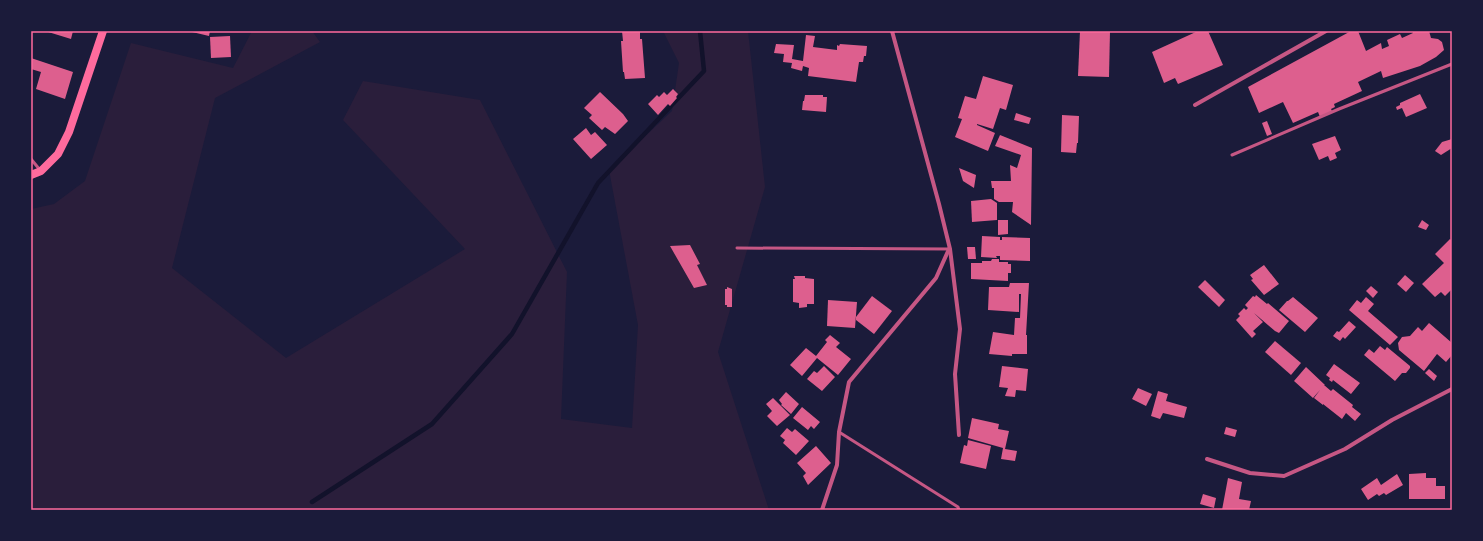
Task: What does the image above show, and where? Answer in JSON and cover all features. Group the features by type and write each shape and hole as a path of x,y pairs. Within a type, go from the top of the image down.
{"main road":[{"path":"31,175 41,171 58,154 69,132 104,31"}],"street":[{"path":"892,31 940,204 950,249 960,329 955,374 959,435"},
{"path":"1195,105 1326,31"},
{"path":"822,510 837,465 839,432 849,382 936,278 950,249"},
{"path":"1207,459 1250,473 1284,476 1345,449 1392,420 1452,388"}],"lane":[{"path":"1232,155 1339,109 1452,64"},
{"path":"31,159 41,171"},
{"path":"737,248 950,249"},
{"path":"839,432 958,507 959,510"}],"shaded area":[{"path":"252,31 312,31 320,42 215,98 172,268 286,358 465,249 343,120 363,81 480,100 567,272 561,419 632,428 638,325 609,170 672,111 679,63 663,31 748,31 765,187 718,352 769,510 31,510 31,209 54,204 85,181 131,43 233,68"}],"building":[{"path":"45,31 73,31 71,39"},
{"path":"188,31 210,31 209,36"},
{"path":"622,31 640,31 645,78 625,79 623,72 621,41 623,41"},
{"path":"1080,31 1110,31 1109,77 1078,76"},
{"path":"1198,31 1208,31 1223,65 1178,84 1175,78 1164,83 1152,52"},
{"path":"1351,31 1358,31 1366,51 1381,43 1382,49 1389,46 1387,40 1400,34 1402,38 1413,33 1412,31 1429,31 1431,38 1438,39 1442,42 1444,50 1436,57 1420,66 1383,78 1381,71 1358,82 1362,91 1334,104 1335,107 1331,109 1332,111 1320,117 1318,112 1293,123 1283,102 1259,113 1248,87"},
{"path":"806,35 815,36 813,47 837,50 837,45 839,46 840,44 867,46 866,56 864,56 863,62 859,62 856,82 808,76 809,68 803,66 802,71 791,68 792,63 783,62 784,54 774,53 776,44 794,45 792,59 803,61"},
{"path":"230,36 231,57 211,58 210,37"},
{"path":"31,58 73,72 65,99 36,89 41,72 31,69"},
{"path":"983,76 1013,85 1006,110 1000,108 993,129 977,124 995,133 988,151 955,137 962,119 958,118 965,96 976,99"},
{"path":"673,89 678,94 676,97 677,98 670,106 668,104 658,115 648,104 657,95 659,97 664,92 667,95"},
{"path":"600,92 623,114 628,121 615,134 605,127 602,130 589,118 592,115 584,108"},
{"path":"1420,94 1427,108 1406,117 1402,108 1397,110 1396,107 1400,105 1400,103"},
{"path":"805,95 823,95 823,97 827,97 826,112 802,110"},
{"path":"1016,113 1031,118 1029,124 1014,120"},
{"path":"1062,115 1079,116 1076,153 1061,152"},
{"path":"1267,121 1272,134 1267,136 1262,123"},
{"path":"586,128 591,135 595,132 607,145 591,159 573,139"},
{"path":"1000,135 1032,148 1031,225 1012,212 1013,202 999,202 994,199 994,188 992,188 991,181 1011,181 1010,165 1017,168 1021,155 995,146"},
{"path":"1335,136 1341,150 1335,153 1337,158 1330,161 1328,156 1319,160 1312,144"},
{"path":"1452,139 1452,148 1441,155 1435,151 1442,142"},
{"path":"959,168 976,175 974,188 963,181"},
{"path":"991,199 997,203 997,220 972,222 971,201"},
{"path":"998,220 1008,220 1008,234 998,235"},
{"path":"1422,220 1429,225 1426,230 1418,227"},
{"path":"982,236 1000,237 1000,240 1002,240 1002,237 1030,238 1030,261 1000,260 1000,256 996,256 997,258 981,257"},
{"path":"1450,239 1452,241 1452,289 1445,296 1441,292 1435,297 1422,284 1444,263 1435,254"},
{"path":"690,245 700,264 697,265 707,285 694,288 670,246"},
{"path":"967,247 975,247 976,259 968,259"},
{"path":"992,259 999,259 999,262 1008,262 1008,264 1011,264 1011,273 1008,273 1008,281 971,279 971,263 982,263 982,261 991,261"},
{"path":"1264,265 1279,284 1264,295 1251,280 1253,279 1250,275"},
{"path":"1405,275 1414,283 1406,292 1397,284"},
{"path":"794,276 805,276 805,278 814,279 814,304 807,304 807,307 799,308 799,303 793,302"},
{"path":"1205,280 1225,300 1219,307 1198,287"},
{"path":"1010,283 1029,283 1026,335 1027,354 1012,354 1012,356 989,354 993,332 1014,335 1015,318 1020,318 1021,294 1019,294 1019,312 988,310 989,287 1009,287"},
{"path":"1371,286 1378,292 1373,298 1366,291"},
{"path":"727,287 732,289 732,307 727,307 727,305 725,305 725,289 727,289"},
{"path":"1256,295 1289,321 1279,333 1254,313 1263,322 1253,331 1256,334 1252,338 1236,320 1240,316 1238,314 1244,308 1246,310 1248,308 1245,305 1253,296 1255,297"},
{"path":"872,296 892,311 874,334 856,320 856,317"},
{"path":"1293,297 1318,318 1305,332 1279,310"},
{"path":"1366,297 1374,304 1368,311 1398,337 1390,345 1349,310 1357,300 1361,303"},
{"path":"828,300 857,302 855,328 827,326"},
{"path":"1349,321 1356,327 1345,339 1343,337 1340,341 1333,336 1337,331 1339,332"},
{"path":"1429,323 1452,343 1452,355 1446,362 1437,354 1424,371 1399,350 1398,343 1402,337 1410,336 1418,327 1422,331"},
{"path":"830,335 840,343 836,347 851,359 838,375 817,358 802,376 790,365 806,348 816,356 827,342 825,340"},
{"path":"1275,341 1301,363 1291,375 1265,352"},
{"path":"1380,346 1385,350 1387,347 1410,366 1406,373 1402,373 1395,381 1364,355 1369,349 1374,353"},
{"path":"1334,364 1360,383 1351,394 1333,380 1332,382 1329,380 1330,378 1326,375"},
{"path":"824,366 835,377 822,391 807,379 814,371 817,373"},
{"path":"1002,366 1028,369 1026,391 1016,390 1015,397 1005,396 1008,388 999,387"},
{"path":"1306,367 1331,391 1333,389 1353,405 1352,407 1361,414 1355,421 1346,413 1342,419 1314,398 1320,390 1313,398 1294,381"},
{"path":"1429,369 1437,376 1434,381 1425,373"},
{"path":"1138,388 1152,394 1146,406 1132,399"},
{"path":"1158,391 1168,394 1166,401 1187,407 1184,418 1163,413 1160,419 1151,416"},
{"path":"786,392 799,404 791,414 781,405 782,404 779,400"},
{"path":"773,398 790,415 777,426 767,416 772,411 766,404"},
{"path":"802,407 820,422 814,429 811,426 808,430 793,418"},
{"path":"972,418 999,424 998,429 1009,431 1005,449 1017,451 1015,461 1001,459 1003,448 968,438"},
{"path":"1226,427 1237,430 1235,437 1224,434"},
{"path":"787,428 792,432 795,429 809,441 796,455 783,443 785,440 780,436"},
{"path":"968,440 991,446 986,469 960,463 964,445 967,446"},
{"path":"816,446 831,463 808,485 803,476 806,473 797,463"},
{"path":"1426,473 1426,478 1436,478 1436,486 1445,486 1445,499 1409,499 1409,474"},
{"path":"1397,474 1403,485 1386,495 1384,493 1379,496 1377,494 1368,500 1361,489 1377,478 1381,485"},
{"path":"1228,478 1242,482 1239,499 1251,501 1249,510 1222,510"},
{"path":"1203,494 1216,498 1214,508 1200,504"}],"waterway":[{"path":"312,502 432,424 512,334 598,183 704,71 700,31"}]}
